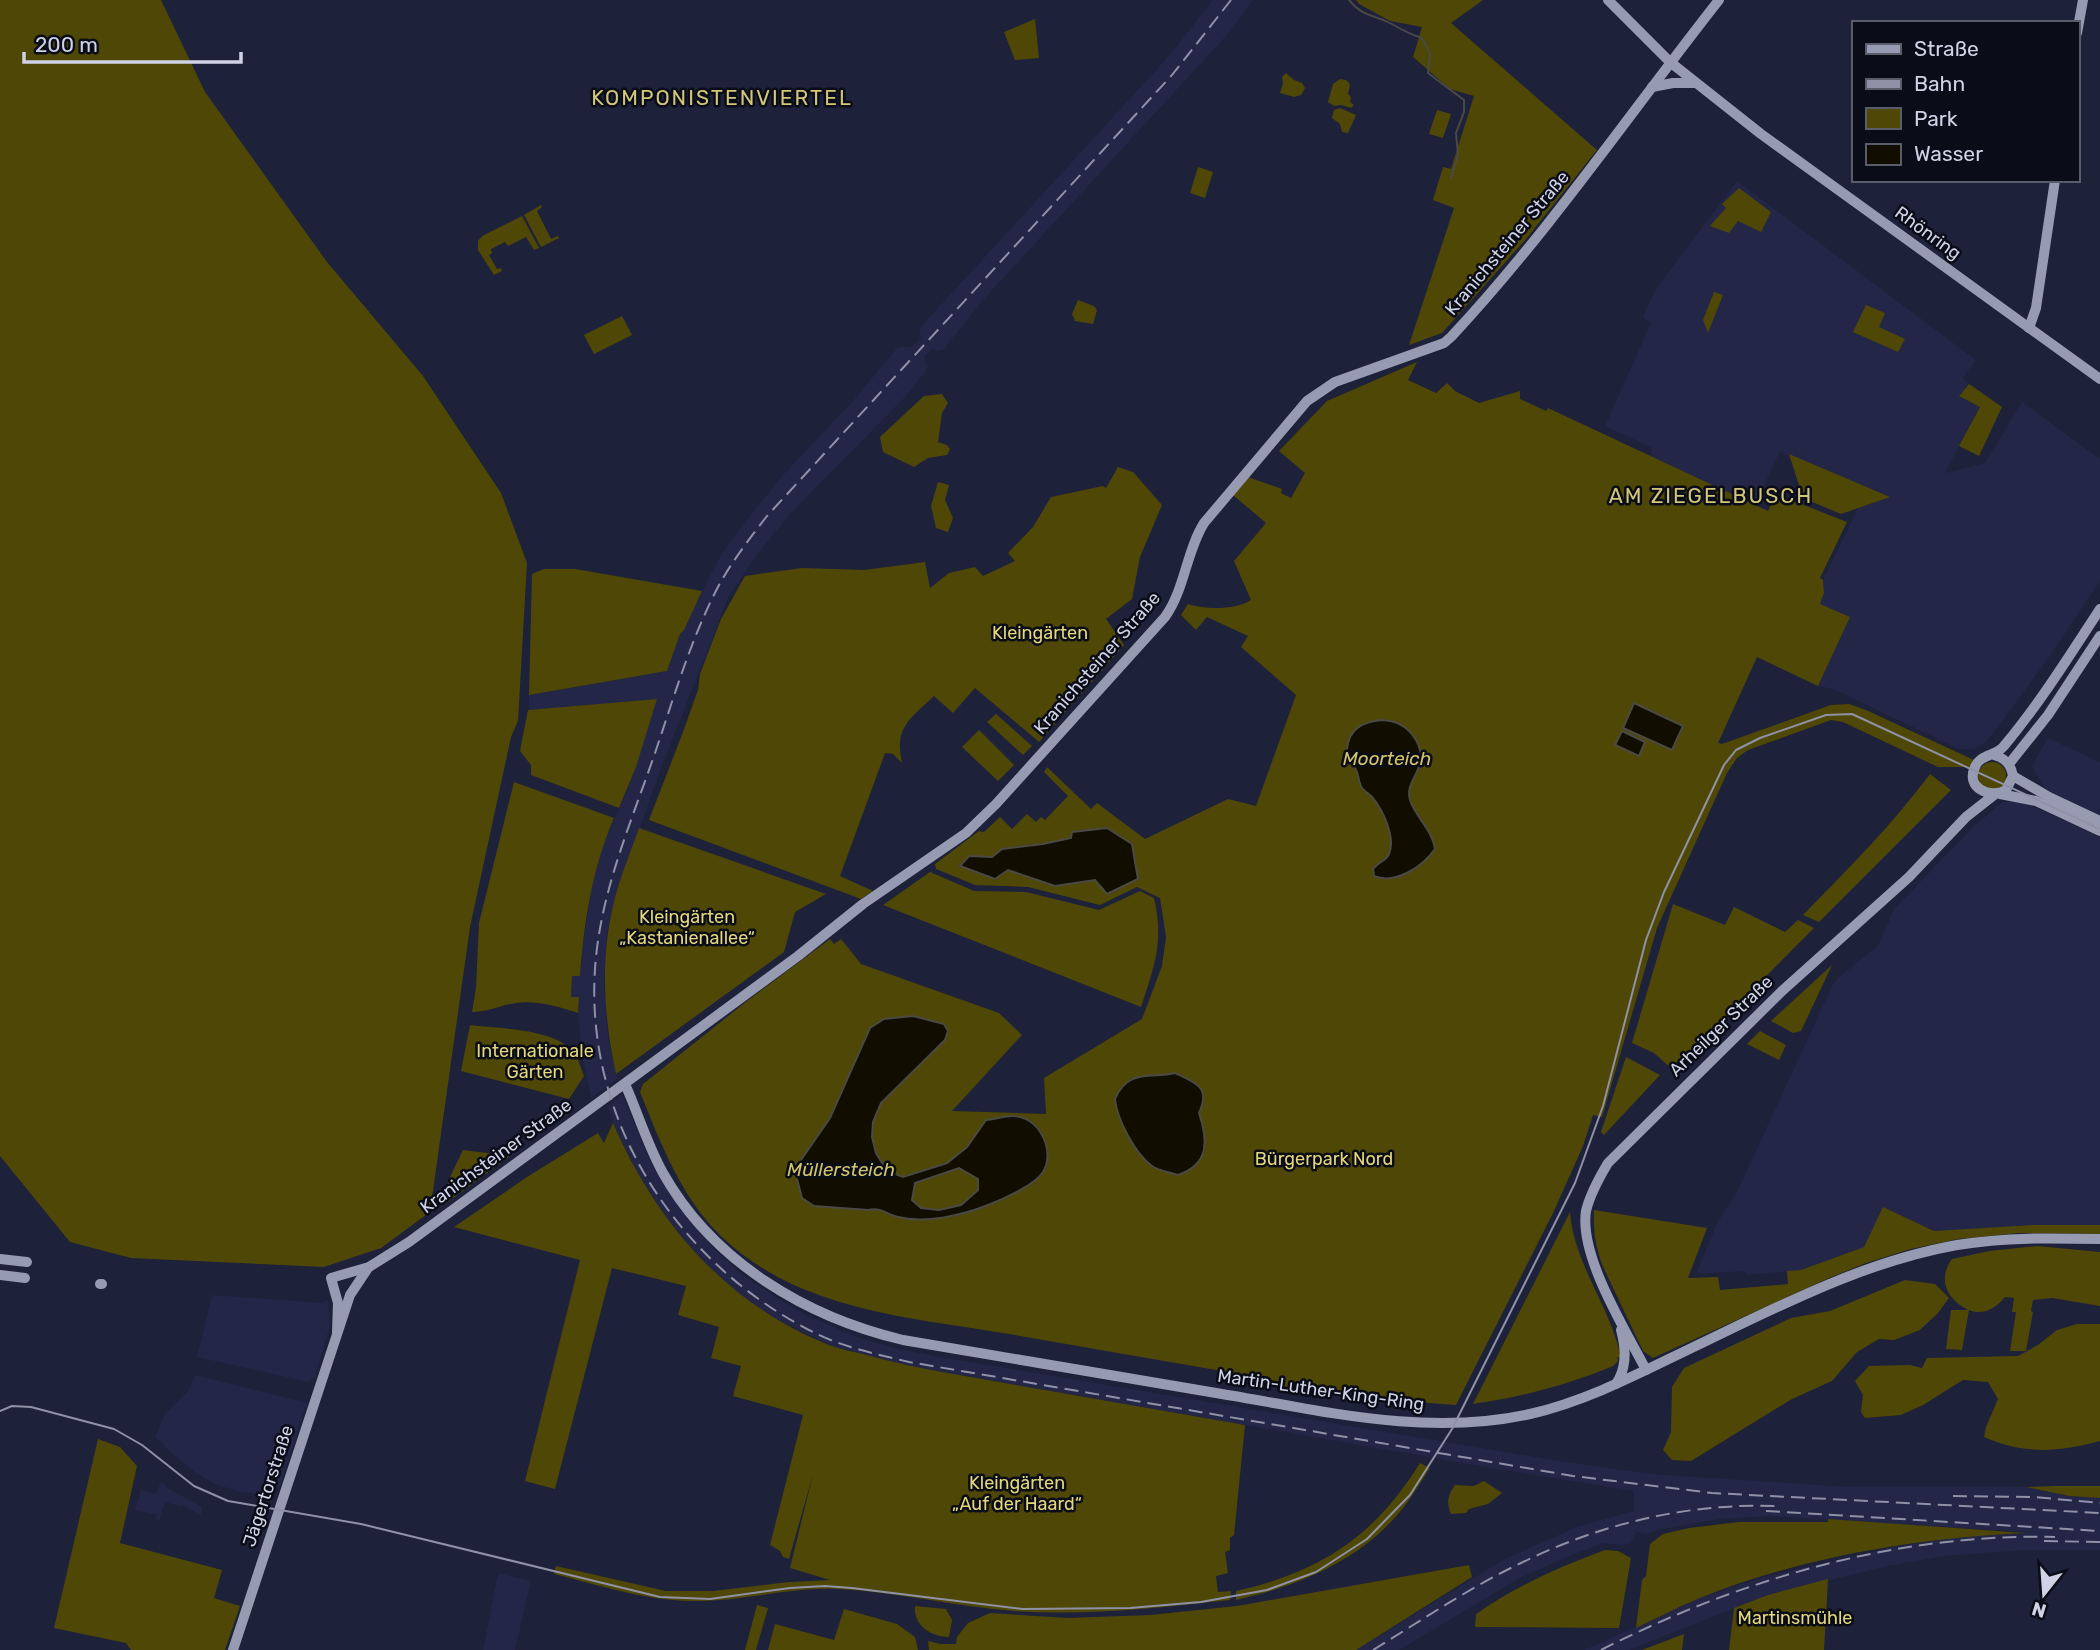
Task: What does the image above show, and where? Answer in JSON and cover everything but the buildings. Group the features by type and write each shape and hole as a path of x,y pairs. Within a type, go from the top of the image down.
{"main road":[{"name":"Rhönring","path":"1608,0 1670,62 1761,134 2096,376"},
{"name":"Kranichsteiner Straße","path":"331,1278 369,1267 409,1242 625,1084 863,904 966,833 996,804 1165,617 1176,598 1196,537 1204,523 1307,401 1335,382 1444,344 1513,266 1619,133 1719,0"},
{"path":"2079,21 2082,0"},
{"path":"1652,87 1696,83"},
{"path":"2029,328 2035,313 2055,182"},
{"path":"2035,313 2040,328 2089,365 2096,376"},
{"name":"Arheilger Straße","path":"1646,1370 1588,1248 1585,1227 1590,1199 1608,1163 1782,991 1909,877 1971,813 1979,789 1973,780 1975,766 2004,746 2100,609"},
{"name":"Arheilger Straße","path":"1971,813 1987,798 2009,786 2011,770 2100,636"},
{"path":"1994,755 2049,797 2100,821"},
{"path":"1979,789 2036,802 2100,831"},
{"name":"Martin-Luther-King-Ring","path":"625,1084 652,1151 691,1214 725,1250 766,1282 806,1306 884,1335 1357,1416 1413,1423 1464,1424 1507,1419 1566,1404 1616,1384 1837,1280 1902,1257 1958,1245 2010,1239 2100,1240"},
{"path":"0,1259 27,1262"},
{"name":"Jägertorstraße","path":"233,1650 350,1295 369,1267"},
{"name":"Jägertorstraße","path":"348,1274 350,1295"},
{"path":"0,1275 25,1278"},
{"name":"Jägertorstraße","path":"331,1278 338,1303 337,1332"},
{"name":"Arheilger Straße","path":"1613,1304 1625,1349 1624,1369 1616,1384"}],"shaded area":[{"path":"1213,0 1253,0 1228,34 983,300 944,349 937,351 932,348 924,357 927,367 925,372 908,394 790,514 756,556 729,596 660,771 613,905 607,934 604,988 608,1037 617,1079 591,1098 582,1054 579,998 571,997 572,976 580,976 594,874 601,849 628,789 657,699 529,710 529,695 667,671 680,634 722,553 783,475 852,402 897,348 912,347 921,338 919,329 1168,57"},
{"path":"1737,181 1976,360 1963,378 1969,383 1959,396 1980,406 1945,473 1985,463 2022,402 2100,459 2100,581 1997,728 1985,743 1973,750 1959,749 1833,689 1818,686 1849,618 1819,604 1824,593 1823,580 1862,500 1780,451 1755,505 1649,456 1652,448 1605,426 1651,323 1644,318 1644,314 1658,286"},
{"path":"2048,738 2100,762 2100,816 2045,789 2032,766"},
{"path":"2021,801 2100,837 2100,1225 2033,1225 1934,1231 1884,1208 1864,1247 1801,1270 1746,1275 1745,1271 1696,1274 1717,1223 1737,1192 1833,984 1878,946 1894,909 1976,824 2003,802"},
{"path":"622,1095 651,1163 669,1193 714,1249 744,1276 777,1298 808,1316 857,1337 940,1357 1650,1474 1849,1487 2026,1487 2069,1496 2100,1498 2100,1550 2025,1550 1944,1556 1888,1566 1768,1595 1629,1650 1584,1650 1700,1598 1764,1577 1897,1546 1975,1535 2026,1532 1771,1516 1720,1519 1647,1534 1637,1532 1630,1543 1622,1545 1604,1543 1518,1579 1399,1650 1356,1650 1503,1560 1579,1526 1634,1511 1634,1491 903,1365 831,1346 776,1319 733,1290 672,1226 645,1187 613,1123 608,1106"},
{"path":"212,1295 322,1303 328,1300 330,1326 315,1377 308,1382 197,1357"},
{"path":"195,1375 307,1403 280,1486 271,1493 264,1495 240,1492 215,1484 196,1473 155,1438 164,1415 189,1390"},
{"path":"161,1482 202,1507 201,1515 183,1505 182,1507 165,1502 159,1520 156,1519 157,1515 135,1510 141,1490 156,1494"},
{"path":"498,1573 531,1581 515,1650 483,1650"}],"green space":[{"path":"0,0 161,0 205,92 327,262 423,376 501,493 527,563 518,721 511,737 470,927 430,1212 381,1248 324,1267 131,1258 70,1242 0,1156"},
{"path":"1356,0 1483,0 1451,23 1597,150 1526,239 1442,333 1409,345 1454,208 1433,200 1443,167 1451,169 1474,96 1450,89 1413,57 1422,27 1390,21"},
{"path":"1035,19 1039,58 1015,60 1004,32"},
{"path":"1286,73 1302,83 1305,88 1301,95 1294,97 1280,93 1282,77"},
{"path":"1340,79 1350,84 1348,94 1354,105 1351,108 1334,106 1328,102 1333,84"},
{"path":"1340,108 1356,115 1348,133 1342,132 1340,124 1332,118 1334,110"},
{"path":"1437,110 1451,114 1443,138 1429,134"},
{"path":"1198,167 1213,172 1205,198 1190,193"},
{"path":"1739,188 1771,212 1761,232 1738,221 1729,233 1710,226 1726,208 1722,204"},
{"path":"541,205 537,211 551,239 558,236 559,238 541,247 524,215"},
{"path":"522,216 539,248 534,250 526,237 508,246 505,242 491,249 492,253 489,255 497,269 501,268 502,271 494,275 478,250 478,241 482,236"},
{"path":"1714,292 1723,295 1708,333 1703,320"},
{"path":"1078,300 1094,306 1097,310 1093,324 1075,321 1072,314"},
{"path":"1866,305 1885,313 1879,327 1905,339 1898,352 1853,332"},
{"path":"622,316 632,335 594,354 584,335"},
{"name":"Bürgerpark Nord","path":"1417,362 1408,380 1436,393 1447,383 1455,391 1479,403 1520,391 1520,399 1546,411 1548,408 1768,511 1776,494 1847,522 1820,578 1823,580 1824,593 1820,604 1850,617 1818,686 1757,657 1718,743 1722,744 1831,705 1849,704 1976,761 1971,767 1938,767 1843,722 1831,720 1748,750 1737,758 1727,773 1657,928 1602,1117 1593,1115 1583,1146 1554,1211 1456,1405 1402,1401 1332,1389 1295,1388 1263,1383 1233,1373 895,1315 821,1296 754,1262 723,1238 695,1206 664,1150 640,1092 643,1084 830,939 834,944 841,939 861,964 999,1013 1022,1035 952,1111 1046,1114 1044,1078 1142,1019 1162,966 1166,937 1160,898 1137,887 1100,905 1028,887 975,885 936,869 935,864 979,831 984,832 1000,817 1012,829 1027,814 1036,822 1041,817 1045,820 1068,796 1044,772 1047,767 1091,809 1097,803 1145,839 1228,799 1256,806 1296,695 1241,647 1248,636 1207,617 1196,630 1181,615 1188,604 1220,608 1237,606 1251,600 1234,561 1266,523 1233,495 1248,477 1282,489 1281,493 1291,498 1305,473 1279,451 1327,401"},
{"path":"1969,384 2002,407 1979,456 1959,446 1980,407 1959,396"},
{"path":"942,394 948,403 942,413 938,442 950,449 947,455 928,458 914,467 883,452 880,437 924,396"},
{"path":"1789,454 1890,497 1841,514 1803,498"},
{"name":"Kleingärten","path":"1118,467 1133,472 1162,505 1140,557 1132,599 1106,619 1124,645 1039,742 975,688 953,713 934,696 918,711 902,732 902,763 893,754 885,753 840,876 873,891 861,899 649,820 683,732 698,690 700,674 721,619 745,576 802,568 864,570 925,562 930,588 949,573 975,567 983,576 1015,561 1008,553 1033,527 1051,497 1103,486 1106,488"},
{"path":"938,482 949,485 945,500 953,518 948,532 936,528 931,506"},
{"path":"544,569 575,569 702,591 680,634 667,671 529,695 532,574"},
{"path":"657,699 636,767 619,808 531,775 531,765 520,751 528,710"},
{"path":"996,714 1032,746 1023,755 987,722"},
{"path":"979,730 1014,765 998,781 962,747"},
{"path":"1992,762 2002,766 2006,776 2002,786 1992,790 1982,786 1978,776 1982,766"},
{"path":"1930,774 1951,790 1819,922 1803,915 1885,829"},
{"path":"514,782 614,818 590,896 580,976 572,976 571,997 579,997 578,1013 532,1002 472,1012 476,988 479,923"},
{"name":"Kleingärten „Kastanienallee“","path":"639,828 826,894 795,912 784,952 616,1074 606,1011 606,948 615,896"},
{"path":"930,872 974,891 1026,892 1099,910 1140,891 1154,898 1158,940 1141,1007 883,905"},
{"path":"1673,904 1725,925 1734,907 1785,932 1798,920 1814,928 1673,1070 1654,1053 1632,1043"},
{"path":"1832,965 1801,1031 1793,1033 1771,1021"},
{"name":"Internationale Gärten","path":"470,1025 528,1031 556,1039 576,1055 584,1076 569,1099 461,1071"},
{"path":"1760,1031 1786,1045 1779,1060 1747,1044"},
{"path":"1626,1057 1660,1075 1604,1135 1601,1132"},
{"name":"Kleingärten „Auf der Haard“","path":"613,1123 650,1194 698,1256 758,1307 792,1328 834,1347 903,1364 1245,1425 1234,1535 1230,1538 1230,1550 1225,1552 1228,1573 1216,1576 1218,1592 1231,1591 1230,1600 1068,1613 1013,1611 838,1589 690,1601 638,1595 554,1574 556,1566 666,1591 713,1591 830,1580 790,1568 813,1474 789,1559 770,1545 803,1415 733,1396 741,1366 711,1358 719,1327 678,1315 686,1286 612,1268 555,1489 525,1481 580,1260 454,1227 598,1133 604,1143"},
{"path":"463,1150 510,1156 445,1204 448,1181"},
{"path":"1883,1207 1934,1231 2033,1225 2100,1225 2100,1234 2020,1233 1958,1239 1911,1249 1829,1278 1653,1358 1643,1351 1605,1271 1597,1249 1594,1226 1594,1210 1707,1228 1688,1278 1718,1277 1720,1290 1788,1284 1787,1271 1801,1270 1864,1247"},
{"path":"1570,1212 1578,1250 1609,1321 1621,1358 1617,1357 1618,1361 1613,1366 1561,1385 1473,1404"},
{"path":"2037,1246 2100,1252 2100,1306 2052,1298 2033,1300 2026,1351 2010,1351 2016,1312 2012,1312 2014,1298 2005,1297 1989,1310 1969,1310 1962,1350 1946,1349 1951,1310 1968,1310 1950,1295 1946,1288 1945,1274 1952,1259 1989,1251"},
{"path":"1905,1280 1935,1284 1949,1298 1920,1330 1894,1340 1879,1339 1857,1352 1832,1381 1792,1399 1691,1461 1672,1460 1663,1450 1671,1432 1672,1387 1684,1368 1791,1318 1830,1311"},
{"path":"2077,1324 2100,1324 2100,1441 2070,1448 2042,1450 2014,1447 1984,1437 1998,1399 1988,1382 1963,1380 1923,1405 1901,1415 1865,1418 1861,1412 1863,1395 1855,1381 1869,1366 1910,1365 1922,1368 1927,1358 2018,1356 2057,1330"},
{"path":"98,1439 120,1447 137,1466 120,1543 222,1570 214,1598 240,1606 225,1650 131,1650 126,1643 54,1628"},
{"path":"1420,1463 1430,1468 1406,1504 1372,1540 1330,1567 1307,1578 1236,1600 1236,1591 1294,1573 1342,1548 1384,1512"},
{"path":"1484,1481 1502,1493 1488,1504 1469,1509 1466,1513 1451,1514 1448,1499 1455,1485 1474,1486"},
{"path":"2100,1486 2100,1498 2069,1496 2026,1487"},
{"path":"1828,1519 2026,1533 1901,1545 1819,1561 1778,1571 1692,1601 1636,1628 1650,1544 1663,1534 1739,1522 1828,1522"},
{"path":"1605,1550 1618,1551 1631,1558 1619,1628 1475,1627 1476,1614 1522,1586"},
{"path":"1469,1565 1472,1577 1356,1650 929,1650 928,1641 956,1644 957,1637 968,1623 990,1613 1067,1618 1150,1615 1237,1606"},
{"name":"Martinsmühle","path":"1828,1579 1824,1650 1729,1650 1734,1608 1768,1595"},
{"path":"757,1605 768,1608 756,1650 745,1650"},
{"path":"915,1606 946,1609 952,1620 949,1637 924,1629 917,1619"},
{"path":"844,1609 897,1624 915,1637 918,1650 768,1650 775,1624 834,1640"},
{"path":"1684,1634 1682,1650 1642,1650"}],"water":[{"path":"1634,703 1683,726 1672,750 1623,728"},
{"name":"Moorteich","path":"1382,720 1405,727 1418,744 1420,763 1411,784 1410,800 1431,835 1435,849 1424,862 1400,876 1391,878 1374,876 1373,869 1389,854 1390,832 1380,809 1361,786 1347,749 1351,736 1358,727"},
{"path":"1622,731 1645,742 1639,756 1615,745"},
{"path":"1107,828 1132,844 1138,879 1107,894 1095,880 1055,886 1008,870 995,879 960,866 969,856 992,857 1002,849 1043,844 1071,838 1072,832"},
{"name":"Müllersteich","path":"913,1016 944,1024 948,1031 945,1040 881,1103 873,1122 872,1137 876,1153 887,1171 903,1177 947,1163 967,1147 986,1120 1013,1116 1030,1122 1043,1136 1047,1164 1039,1177 994,1203 932,1219 909,1219 876,1209 814,1206 802,1198 797,1179 801,1160 830,1118 870,1028 884,1019","holes":["959,1168 978,1179 978,1190 961,1205 939,1210 921,1208 912,1200 915,1183"]},
{"path":"1175,1073 1195,1083 1202,1092 1199,1113 1205,1142 1201,1158 1178,1175 1155,1168 1139,1153 1123,1126 1115,1099 1120,1089 1134,1079"}],"waterway":[{"path":"1349,0 1364,13 1422,38 1430,53 1428,73 1464,100 1464,112 1456,133 1458,155 1451,178"}],"tram line":[{"path":"0,1411 12,1406 31,1407 114,1429 142,1445 194,1486 228,1501 361,1524 660,1597 710,1599 825,1586 1023,1609 1130,1608 1201,1602 1267,1590 1316,1572 1367,1539 1410,1495 1452,1429 1575,1183 1603,1106 1646,940 1664,892 1724,765 1736,750 1760,738 1826,715 1852,714 2100,829"}],"railway":[{"path":"1231,0 1172,75 767,516 730,567 709,605 684,668 620,854 605,905 596,957 595,1015 604,1072 621,1126 646,1177 679,1224 718,1266 763,1302 813,1332 836,1342 909,1362 1573,1476 1712,1493 2100,1513"},
{"path":"1953,1496 2033,1497 2100,1503"},
{"path":"1373,1650 1502,1573 1582,1537 1677,1512 1775,1506"},
{"path":"1766,1511 2100,1531"},
{"path":"1601,1650 1708,1602 1821,1565 1937,1543 2055,1537"},
{"path":"2044,1541 2100,1542"}],"district":[{"name":"KOMPONISTENVIERTEL","path":"722,97"},
{"name":"AM ZIEGELBUSCH","path":"1711,495"}]}
